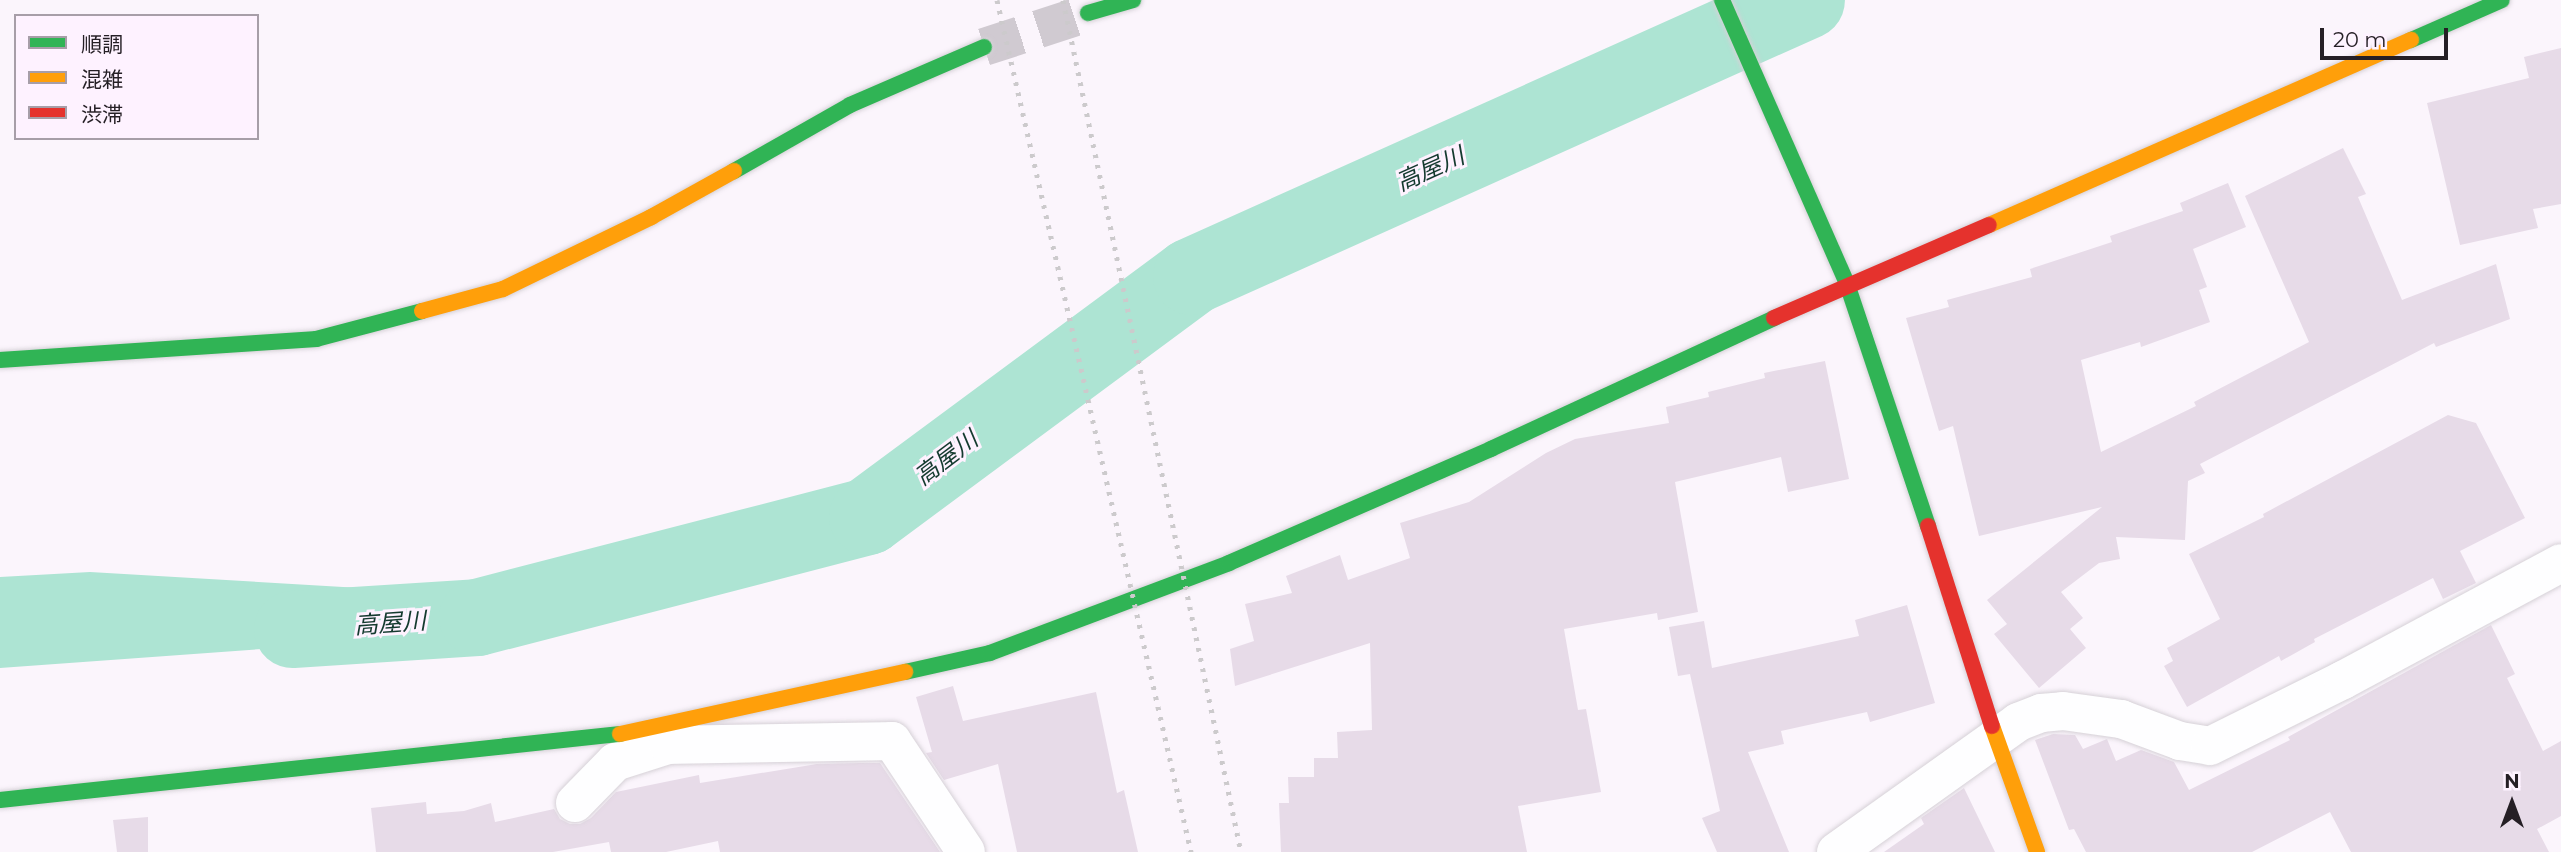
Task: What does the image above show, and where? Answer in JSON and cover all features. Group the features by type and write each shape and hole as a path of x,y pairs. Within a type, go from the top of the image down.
{"street":[{"path":"1088,13 1133,0"},
{"path":"1723,0 1844,276 1996,739 2037,852"},
{"path":"0,800 604,737 990,653 1242,558 1503,443 1844,276 2055,198 2502,0"},
{"path":"0,360 316,340 503,289 651,217 850,105 984,47"},
{"path":"1836,852 2018,722 2041,713 2063,711 2122,719 2180,741 2210,746 2343,680 2561,563"},
{"path":"575,803 615,762 668,746 892,741 962,850"}],"water":[{"path":"90,572 394,590 400,639 0,668 0,577"}],"building":[{"path":"2561,48 2561,204 2533,209 2538,228 2460,245 2427,103 2529,78 2524,57"},
{"path":"2343,148 2366,194 2358,197 2402,300 2496,264 2510,319 2436,347 2434,343 2200,464 2205,473 2188,481 2185,540 2116,537 2120,559 2099,563 2061,592 2083,618 2070,629 2086,648 2039,688 1994,634 2007,624 1987,600 2102,507 1979,536 1953,426 1939,431 1906,318 1949,307 1947,300 2032,277 2030,269 2112,242 2110,236 2183,211 2180,203 2228,183 2246,227 2193,249 2207,287 2199,290 2210,322 2141,347 2140,342 2081,360 2101,452 2196,406 2194,402 2309,342 2245,196"},
{"path":"1825,361 1849,479 1788,492 1781,457 1675,482 1698,612 1658,620 1657,613 1564,629 1578,710 1586,709 1601,792 1518,806 1527,852 1281,852 1279,803 1289,803 1288,777 1314,777 1314,758 1338,758 1337,732 1372,730 1370,643 1235,686 1230,649 1254,641 1245,604 1292,593 1286,576 1340,555 1348,580 1410,558 1400,523 1469,502 1546,453 1575,439 1669,423 1666,407 1709,397 1708,392 1765,378 1764,373"},
{"path":"2448,415 2476,423 2525,518 2460,551 2476,583 2443,599 2433,578 2314,639 2315,642 2281,661 2279,656 2187,707 2164,666 2173,661 2167,648 2220,619 2189,554 2264,517 2263,514"},
{"path":"1907,605 1935,703 1870,722 1867,712 1781,731 1784,744 1748,752 1789,852 1717,852 1702,818 1720,811 1690,674 1678,676 1669,627 1704,621 1712,668 1859,636 1855,620"},
{"path":"2491,625 2515,674 2507,678 2543,751 2561,741 2561,816 2537,829 2549,852 2351,852 2330,812 2252,852 2086,852 2074,829 2069,830 2035,740 2053,734 2075,735 2083,749 2107,739 2116,761 2141,750 2174,762 2189,790 2290,740 2288,737"},
{"path":"953,686 963,721 1096,692 1117,793 1124,790 1138,852 1017,852 998,764 944,780 926,753 932,752 916,697"},
{"path":"880,763 940,852 720,852 718,841 666,852 611,852 609,842 553,852 376,852 371,808 426,802 427,814 464,811 491,803 495,822 554,809 560,819 570,824 580,824 591,818 616,792 699,775 700,783 817,764"},
{"path":"1964,788 1995,852 1884,852 1924,824 1921,818"},
{"path":"148,817 148,852 117,852 113,820"}],"waterway":[{"name":"高屋川","path":"292,629 477,617 867,516 1191,276 1806,0"}],"tunnel":[{"path":"984,47 1088,13"}],"railway":[{"path":"997,0 1191,852"},
{"path":"1063,0 1241,852"}],"traffic: fast":[{"path":"1088,13 1133,0"},
{"path":"1722,0 1847,284 1928,526"},
{"path":"2411,40 2502,0"},
{"path":"734,171 850,105 984,47"},
{"path":"0,360 316,339 422,311"},
{"path":"905,672 990,653 1229,563 1491,449 1774,318"},
{"path":"0,800 620,734"}],"traffic: slow":[{"path":"1989,225 2411,40"},
{"path":"422,311 503,289 651,217 734,171"},
{"path":"620,734 905,672"},
{"path":"1992,726 2037,852"}],"traffic: jam":[{"path":"1774,318 1989,225"},
{"path":"1928,526 1992,726"}]}
